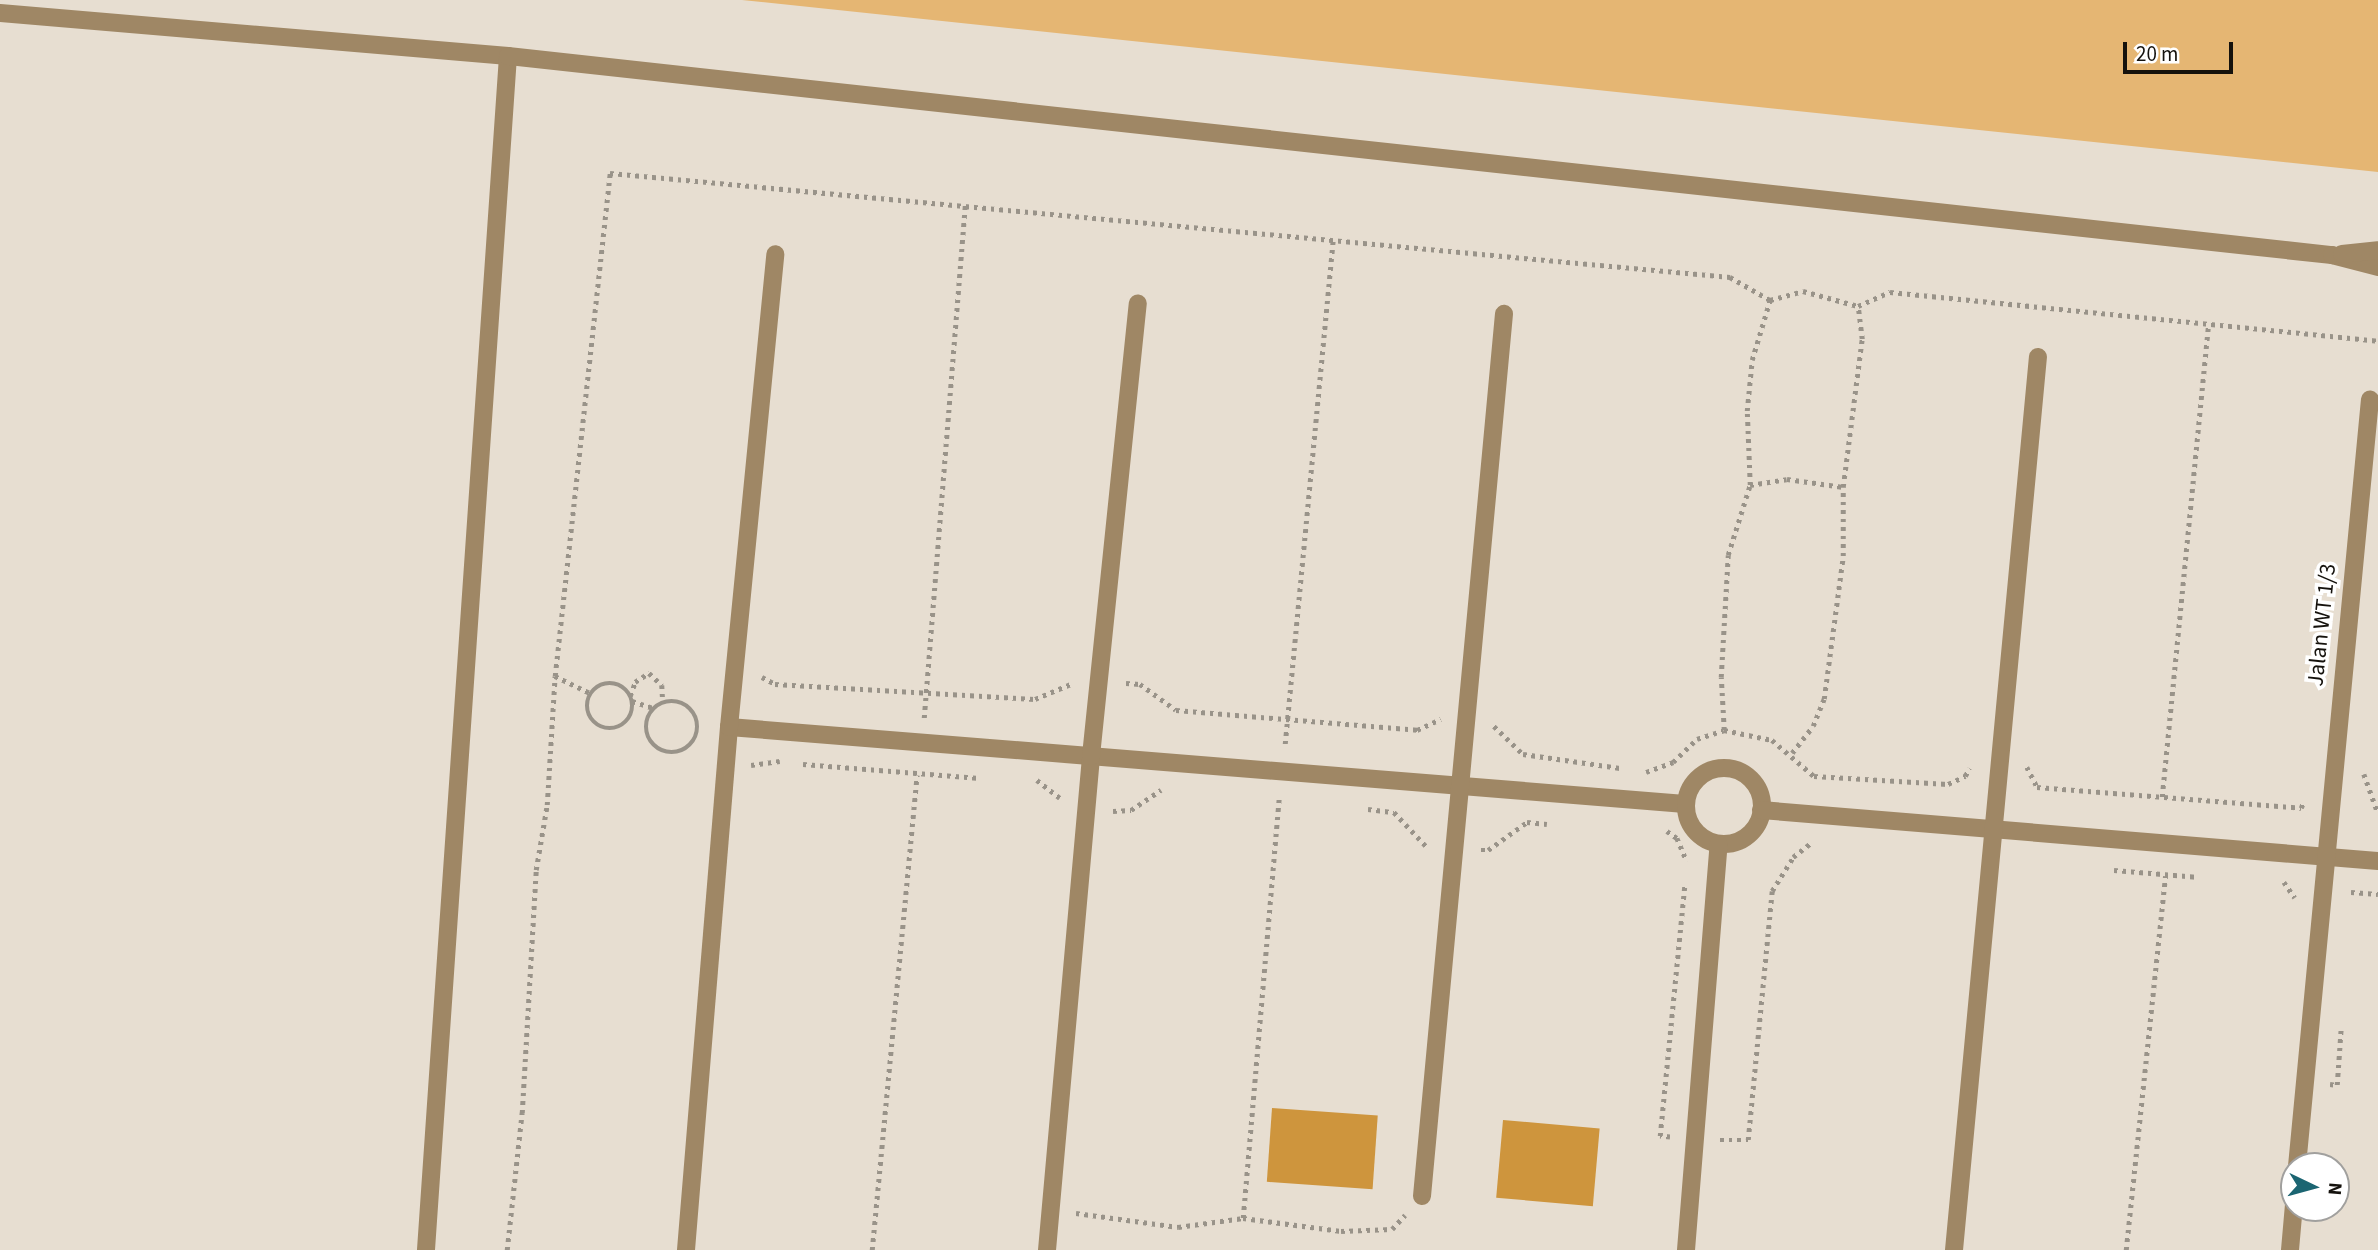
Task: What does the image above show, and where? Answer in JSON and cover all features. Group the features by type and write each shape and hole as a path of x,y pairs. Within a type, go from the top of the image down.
{"street":[{"path":"0,13 508,57 2332,255 2378,267"},
{"path":"426,1250 508,57"},
{"path":"2332,255 2378,250"},
{"path":"686,1250 729,727 775,254"},
{"path":"1047,1250 1091,756 1138,303"},
{"path":"1422,1196 1504,314"},
{"path":"1954,1250 1991,829 2038,357"},
{"name":"Jalan WT 1/3","path":"2298,1152 2370,399"},
{"path":"729,727 1685,804"},
{"path":"1727,768 1749,778 1757,787 1761,810 1750,834 1739,842 1719,844 1692,829 1685,804 1694,782 1703,774 1727,768"},
{"path":"1761,810 2378,861"},
{"path":"1686,1250 1719,844"},
{"path":"2290,1250 2292,1222"}],"path":[{"path":"507,1250 555,676 610,173 1730,276 1770,300 1803,291 1858,306 1889,292 2378,341"},
{"path":"1242,1218 1333,240"},
{"path":"1724,730 1721,677 1728,555 1750,485 1747,411 1752,360 1770,300"},
{"path":"1792,753 1813,726 1824,699 1843,556 1843,486 1862,339 1858,306"},
{"path":"2162,797 2208,324"},
{"path":"1750,485 1787,479 1843,486"},
{"path":"735,670 753,671 775,684 926,696 1035,699 1078,680 1140,684 1176,710 1287,722 1417,730 1439,719 1465,720 1493,725 1523,754 1646,772 1672,762 1697,739 1724,730 1772,740 1792,753 1814,776 1948,784 1965,776 1980,751 2021,753 2037,787 2301,808 2306,798"},
{"path":"590,693 589,716 608,729 629,719 635,682 649,673 662,685 663,702"},
{"path":"555,676 590,693"},
{"path":"590,693 611,682 631,698 654,708"},
{"path":"663,702 686,704 695,712 697,735 681,751 669,753 650,741 647,718 654,708 663,702"},
{"path":"726,763 776,761 983,778"},
{"path":"2333,766 2361,766 2378,813"},
{"path":"1023,779 1036,780 1051,788 1069,807 1086,811 1131,810 1165,788"},
{"path":"1266,798 1292,801"},
{"path":"1356,808 1394,812 1424,846 1453,852 1488,850 1527,822 1552,824"},
{"path":"1654,830 1677,838 1687,857 1660,1136 1695,1140 1748,1140 1772,891 1793,857 1815,840"},
{"path":"2112,870 2204,877"},
{"path":"2126,1250 2165,876"},
{"path":"2282,879 2297,901"},
{"path":"2348,906 2349,892 2378,894"},
{"path":"2305,1083 2337,1085 2342,1016"},
{"path":"1051,1209 1178,1227 1242,1218 1341,1231 1392,1229 1422,1196"}],"shaded area":[{"path":"742,0 2378,0 2378,172"}],"building":[{"path":"1272,1108 1378,1115 1373,1189 1267,1182"},
{"path":"1503,1120 1600,1128 1593,1206 1496,1198"}]}
